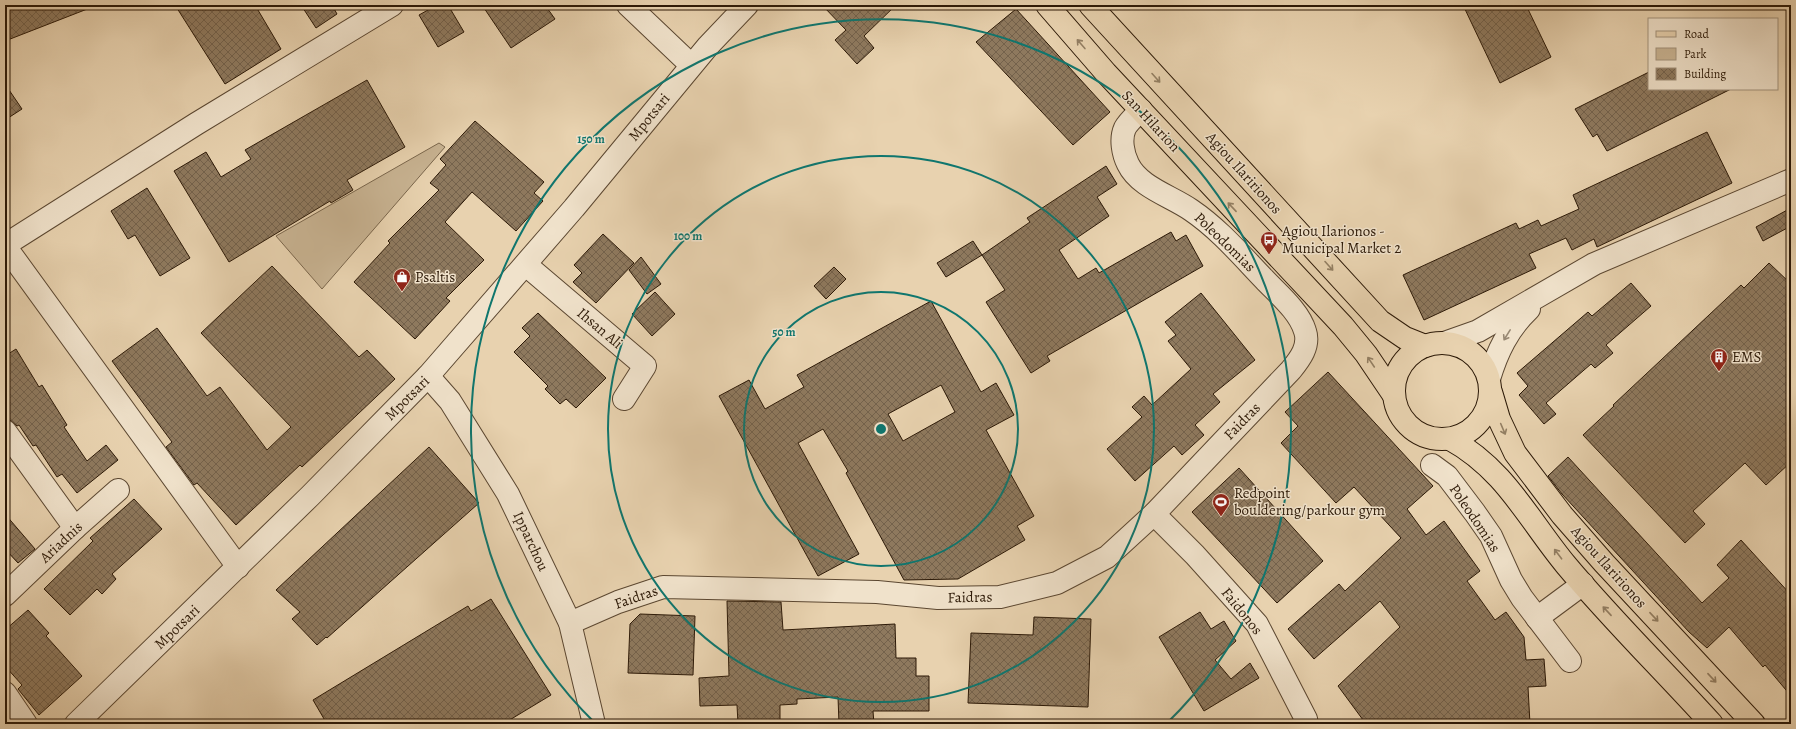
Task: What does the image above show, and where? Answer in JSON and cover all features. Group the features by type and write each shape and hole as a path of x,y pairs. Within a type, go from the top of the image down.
{"main road":[{"name":"San Hilarion","path":"1047,5 1106,73 1343,326 1366,354 1393,394"},
{"name":"Agiou Ilaririonos","path":"1090,5 1364,304 1392,330 1405,338 1435,344"},
{"path":"1435,344 1459,346 1473,354 1483,365 1490,386 1488,409 1479,423 1466,434 1450,439 1436,440 1423,436 1412,430 1402,420 1396,408 1393,394 1395,379 1401,365 1412,354 1435,344"},
{"name":"Agiou Ilaririonos","path":"1490,386 1499,419 1515,453 1562,515 1604,563 1754,724"},
{"name":"Agiou Ilaririonos","path":"1450,439 1475,454 1496,474 1582,584 1712,724"}],"street":[{"path":"238,567 5,246 196,124 392,5"},
{"path":"628,5 691,65"},
{"name":"Mpotsari","path":"708,46 736,5"},
{"name":"Mpotsari","path":"76,724 238,567 428,376 574,208 691,65 747,5"},
{"name":"Poleodomias","path":"1141,110 1125,128 1123,141 1124,154 1128,164 1133,172 1140,178 1191,209 1208,222 1295,312 1306,332 1306,342 1304,350 1292,370"},
{"path":"1435,344 1478,331 1594,264 1791,180"},
{"name":"Ihsan Ali","path":"526,264 645,366 624,398"},
{"path":"1490,386 1498,352 1512,328 1533,305 1566,279"},
{"name":"Faidras","path":"570,623 618,602 664,587 877,592 938,598 1000,597 1057,582 1107,557 1154,514 1292,370"},
{"name":"Ipparchou","path":"428,376 450,401 508,494 570,623 594,724"},
{"path":"5,431 75,528"},
{"name":"Poleodomias","path":"1432,465 1447,476 1491,536 1511,580 1522,598 1570,661"},
{"name":"Ariadnis","path":"5,595 75,528 118,490"},
{"name":"Faidonos","path":"1154,514 1195,555 1257,624 1306,719 1307,724"},
{"path":"1537,618 1582,584"},
{"path":"5,693 26,724"}],"green space":[{"path":"439,143 445,147 322,289 276,236"}],"building":[{"path":"5,5 95,5 95,6 5,41"},
{"path":"175,5 255,5 281,49 225,84"},
{"path":"301,5 332,5 337,14 316,28"},
{"path":"437,5 448,5 464,32 438,47 419,15"},
{"path":"482,5 545,5 555,19 511,48"},
{"path":"822,5 896,5 864,36 874,48 857,64 835,40 846,30"},
{"path":"1463,5 1526,5 1551,57 1500,83"},
{"path":"1016,9 1110,112 1073,145 976,42"},
{"path":"1648,72 1648,90 1729,90 1607,151 1597,134 1593,137 1575,109"},
{"path":"367,80 405,147 347,180 353,190 331,203 330,201 229,262 174,171 206,152 221,177 251,159 245,150"},
{"path":"5,84 22,109 5,120"},
{"path":"475,121 544,182 534,193 543,201 516,231 472,192 445,222 484,260 446,298 450,301 415,339 354,282 390,243 388,241 439,190 430,183 446,165 440,159"},
{"path":"1707,132 1732,183 1597,247 1594,239 1572,250 1566,238 1529,254 1536,268 1424,320 1403,275 1516,223 1519,229 1538,220 1541,226 1579,209 1573,195"},
{"path":"1106,166 1117,184 1097,197 1109,216 1059,250 1078,279 1096,268 1099,273 1171,232 1176,241 1186,235 1203,266 1047,356 1050,361 1031,373 986,302 1005,290 982,255 1030,222 1027,218"},
{"path":"147,188 190,258 160,276 135,235 128,239 111,211"},
{"path":"1791,208 1791,226 1763,241 1756,227"},
{"path":"603,234 634,263 596,303 573,282 582,273 574,265"},
{"path":"973,241 982,255 946,277 937,263"},
{"path":"641,257 661,284 647,294 629,270"},
{"name":"EMS","path":"1769,263 1791,284 1791,462 1766,485 1745,463 1693,511 1705,524 1685,543 1583,435 1741,285 1744,288"},
{"path":"272,266 359,357 367,350 395,379 302,467 300,465 236,525 197,483 194,485 166,447 172,442 112,361 157,328 207,396 220,387 267,450 291,427 201,333"},
{"path":"834,267 846,279 826,299 814,286"},
{"path":"1631,283 1651,306 1606,345 1613,353 1595,368 1591,364 1546,403 1556,414 1544,424 1519,395 1528,386 1517,373 1588,312 1592,316"},
{"path":"655,292 675,314 652,336 632,314"},
{"path":"1201,293 1255,360 1213,394 1220,402 1195,425 1204,435 1182,455 1174,446 1135,481 1107,449 1142,417 1132,407 1144,396 1152,405 1191,369 1168,341 1176,335 1165,322"},
{"path":"931,301 981,392 996,383 1014,415 986,430 1034,516 1017,526 1025,540 958,579 904,580 846,473 848,471 823,429 798,443 859,554 818,576 719,396 749,380 765,409 804,387 797,375","holes":["941,385 955,412 903,441 888,414"]},
{"path":"538,313 606,378 576,408 566,399 560,404 545,389 548,386 514,352 530,336 522,328"},
{"path":"16,349 39,387 42,385 67,425 64,427 87,461 106,445 118,460 77,493 62,474 57,477 36,445 33,446 19,425 17,426 10,420 5,419 5,356"},
{"path":"1328,372 1433,486 1407,509 1426,535 1444,521 1480,571 1467,581 1495,620 1506,612 1524,637 1526,660 1544,659 1546,686 1528,687 1530,724 1366,724 1338,686 1400,627 1380,601 1314,659 1288,629 1339,584 1345,591 1401,538 1354,487 1336,503 1281,443 1298,426 1285,412"},
{"path":"429,447 479,503 327,638 326,637 317,645 292,619 300,612 276,590"},
{"path":"1568,457 1702,603 1729,578 1717,565 1741,540 1791,595 1791,696 1765,665 1763,667 1729,627 1707,648 1689,632 1562,494 1548,476"},
{"path":"1239,468 1323,561 1277,603 1192,512"},
{"path":"134,499 162,529 112,574 116,579 102,594 97,589 70,615 44,589 93,541 90,538"},
{"path":"5,514 35,549 18,563 5,549"},
{"path":"491,599 551,695 503,724 327,724 313,700 468,606 471,611"},
{"path":"727,601 781,602 783,630 895,624 896,658 916,658 916,676 929,676 929,711 873,711 874,724 839,724 838,697 797,699 797,704 780,705 780,724 738,724 737,705 700,706 699,678 729,676"},
{"path":"28,610 49,633 46,636 82,676 39,715 18,689 22,685 5,666 5,630"},
{"path":"1200,612 1211,629 1224,621 1236,641 1215,660 1231,679 1250,663 1259,678 1204,711 1159,637"},
{"path":"640,614 695,616 693,675 628,673 630,624"},
{"path":"1034,617 1091,619 1088,707 968,703 971,633 1033,635"}],"place":[{"name":"Agiou Ilarionos - Municipal Market 2","path":"1269,255"},
{"name":"Psaltis","path":"402,292"},
{"name":"EMS","path":"1719,372"},
{"name":"Redpoint bouldering/parkour gym","path":"1221,517"}]}
